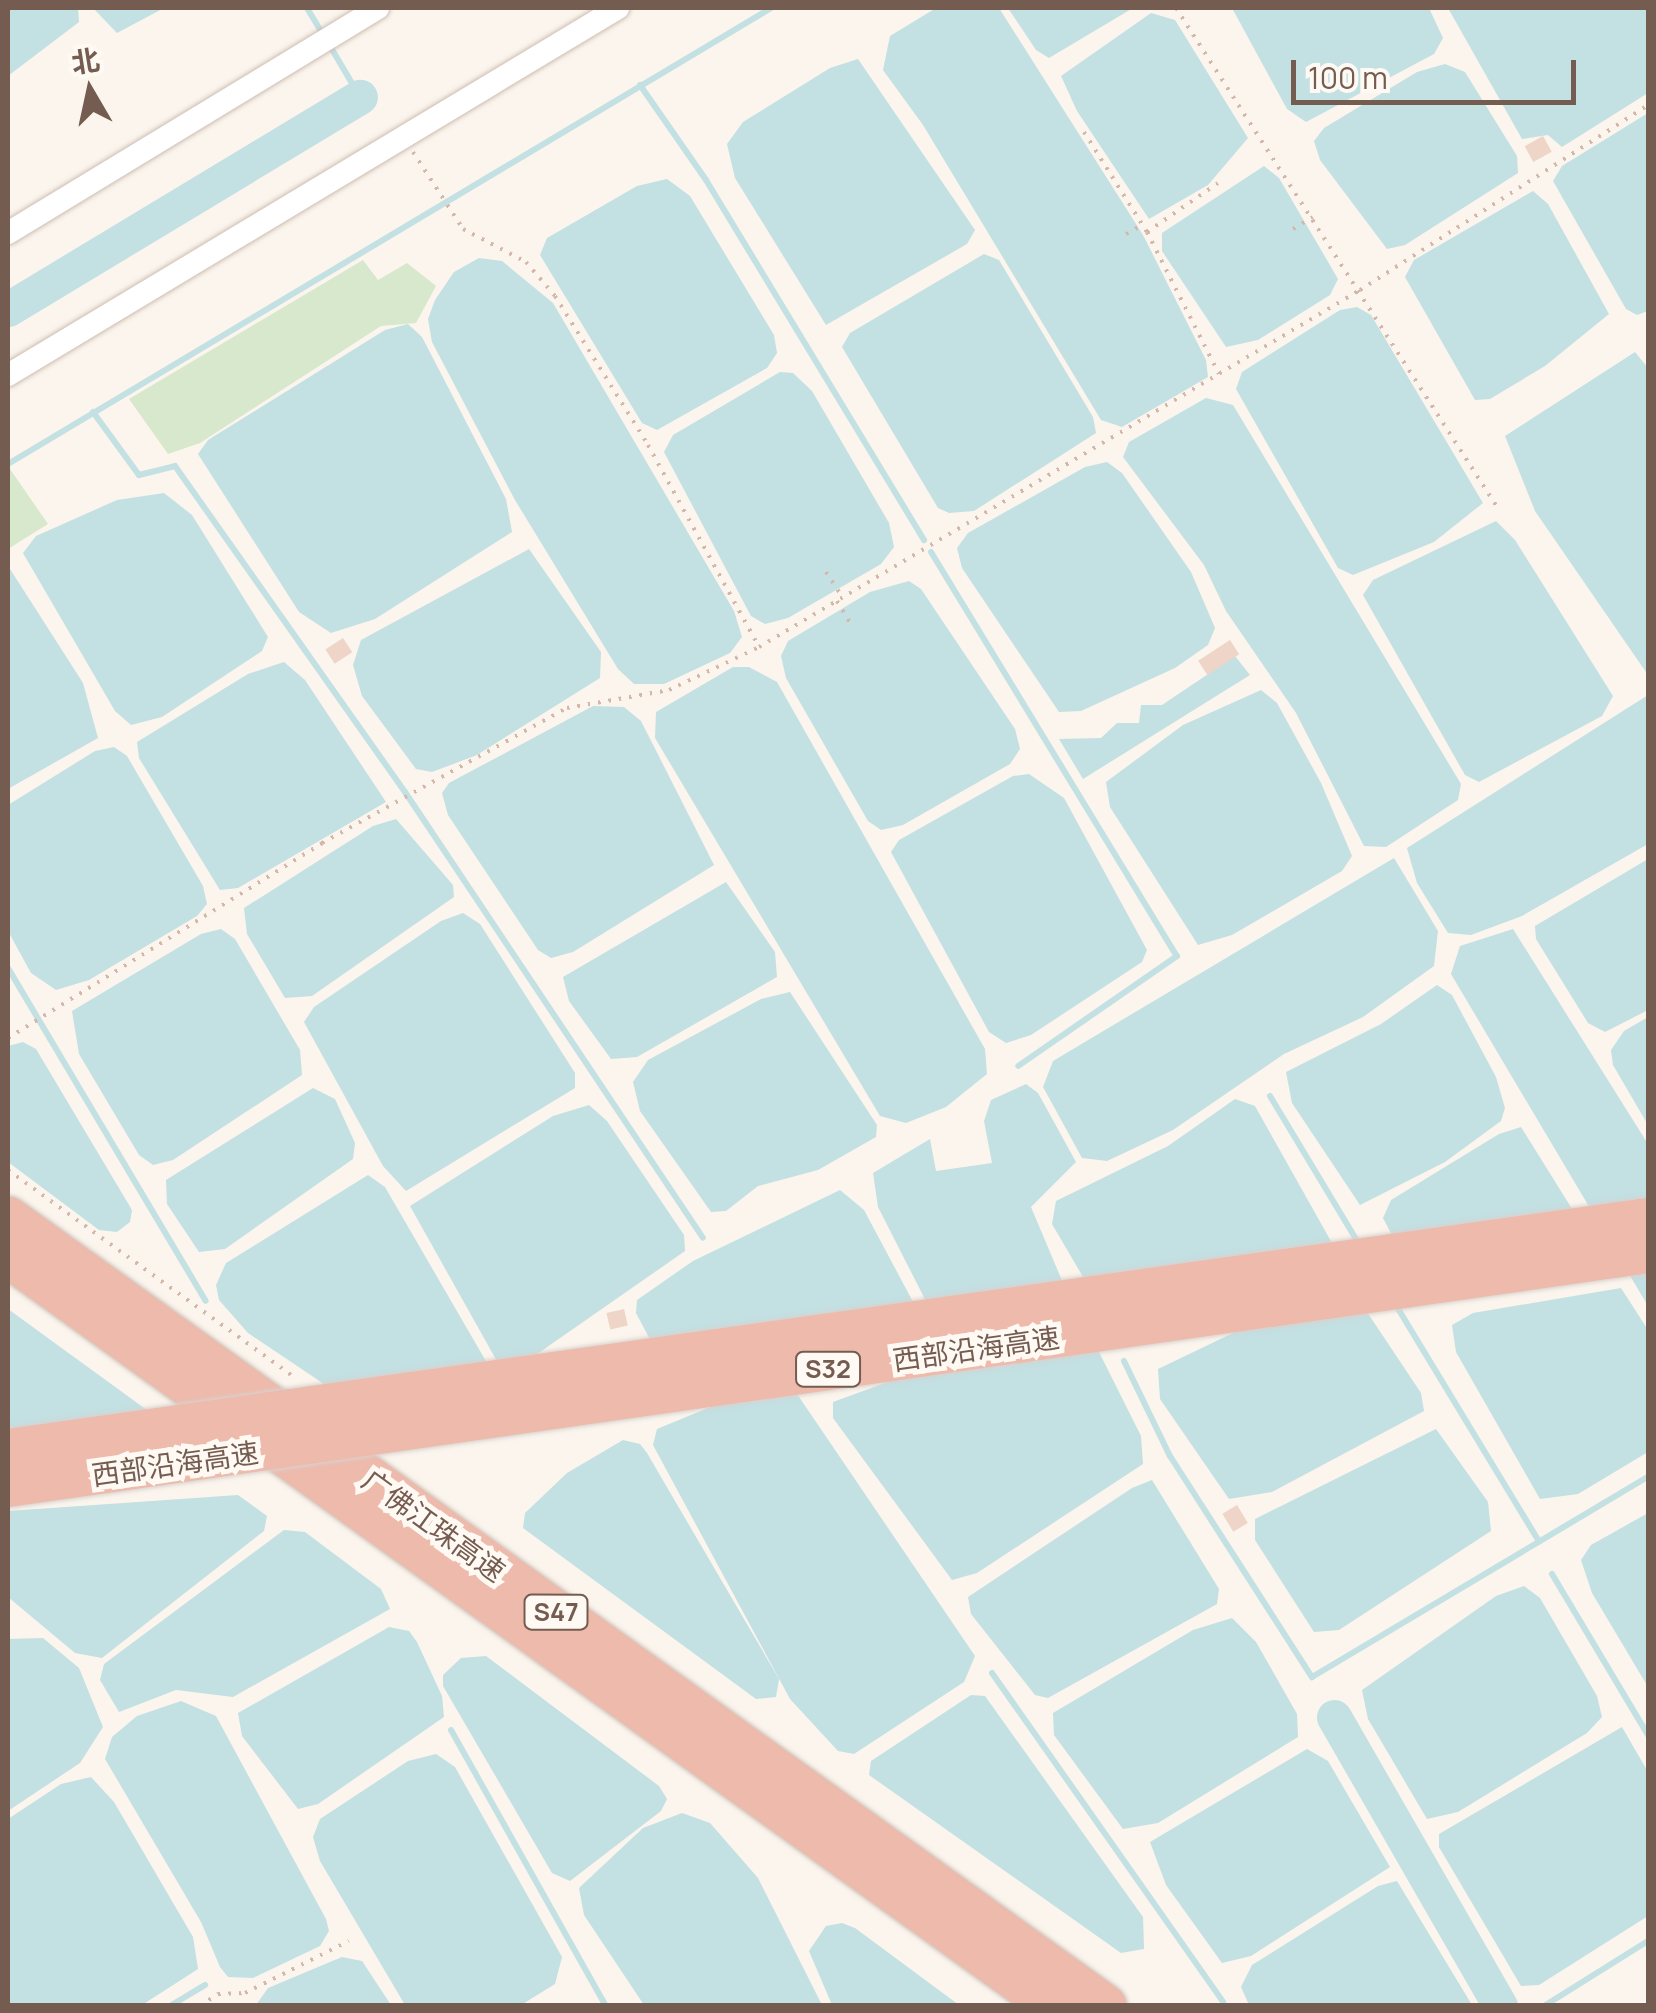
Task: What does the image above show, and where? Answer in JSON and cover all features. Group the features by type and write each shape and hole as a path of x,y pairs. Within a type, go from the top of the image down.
{"highway":[{"name":"广佛江珠高速","path":"8,1218 1105,2006"},
{"name":"西部沿海高速","path":"8,1450 1648,1219"},
{"name":"西部沿海高速","path":"8,1486 1648,1252"},
{"name":"广佛江珠高速","path":"8,1256 1054,2006"}],"street":[{"path":"8,233 378,8"},
{"path":"8,374 618,8"}],"path":[{"path":"1176,8 1499,510"},
{"path":"8,1038 322,843 567,708 668,690 759,647 1360,290 1648,105"},
{"path":"1084,132 1142,224 1219,374"},
{"path":"404,137 463,229 537,271 648,445 759,647"},
{"path":"1146,232 1218,183"},
{"path":"1293,229 1313,217"},
{"path":"1126,234 1142,224"},
{"path":"826,572 852,626"},
{"path":"8,1170 305,1385"},
{"path":"200,2006 218,1994 246,1993 349,1941"}],"green space":[{"path":"363,260 378,280 407,263 436,286 416,323 381,326 200,443 168,454 129,399"},
{"path":"8,471 48,524 8,549"}],"water":[{"path":"8,8 78,8 79,22 8,76"},
{"path":"93,8 164,8 117,33"},
{"path":"936,8 999,8 1143,235 1206,360 1208,377 1122,427 1101,420 923,125 883,70 890,36"},
{"path":"1008,8 1133,8 1049,58 1036,50"},
{"path":"1232,8 1429,8 1443,38 1434,54 1306,122 1287,109"},
{"path":"1448,8 1648,8 1648,93 1562,147 1548,135 1522,139"},
{"path":"1151,13 1175,20 1248,138 1208,185 1149,219 1077,111 1061,76"},
{"path":"858,59 975,230 967,244 826,325 735,178 727,144 743,122 830,68"},
{"path":"1445,64 1465,72 1517,156 1518,173 1405,245 1387,249 1320,160 1314,141 1324,128 1417,72"},
{"path":"1648,113 1648,311 1637,315 1626,309 1553,181 1562,166"},
{"path":"1264,166 1279,178 1338,279 1330,295 1258,340 1226,347 1162,251 1162,233"},
{"path":"667,179 690,196 774,335 777,353 767,368 657,430 642,423 540,255 547,238 637,186"},
{"path":"1533,191 1548,204 1609,314 1545,366 1490,399 1475,400 1405,277 1414,260"},
{"path":"984,254 999,260 1093,417 1096,433 974,511 949,513 938,508 842,347 850,333"},
{"path":"479,258 502,261 553,303 734,611 742,637 730,653 664,684 634,684 618,669 515,500 432,342 428,319 435,300 454,272"},
{"path":"1357,307 1371,315 1483,503 1434,542 1353,575 1338,568 1236,389 1242,372 1340,310"},
{"path":"408,324 422,337 506,499 512,532 375,619 331,633 299,612 198,454 208,440 385,330"},
{"path":"1635,352 1648,368 1648,675 1535,511 1505,436"},
{"path":"780,372 793,373 812,391 889,523 894,547 881,564 788,618 765,624 751,616 664,452 673,435"},
{"path":"1206,398 1233,405 1461,784 1458,800 1386,847 1364,846 1296,713 1226,611 1204,565 1123,457 1129,442"},
{"path":"1107,462 1122,473 1191,572 1215,628 1208,645 1175,668 1081,711 1059,712 962,568 957,548 968,533 1085,467"},
{"path":"164,493 192,515 268,637 262,651 162,717 131,725 115,711 23,553 36,536 117,500"},
{"path":"1496,521 1515,540 1613,696 1602,716 1479,782 1465,775 1363,595 1373,580"},
{"path":"529,549 601,652 600,678 477,755 432,772 416,769 362,696 353,665 361,640"},
{"path":"10,569 83,683 98,738 8,789"},
{"path":"909,581 921,589 1015,729 1020,749 1010,764 903,825 881,830 868,821 786,678 781,656 788,641 870,592"},
{"path":"1235,656 1250,675 1083,779 1059,739 1101,738 1117,723 1139,723 1141,705 1162,705"},
{"path":"284,662 305,680 386,802 238,888 220,890 139,758 137,742 248,674"},
{"path":"733,667 749,667 777,682 985,1049 987,1074 946,1107 906,1123 880,1116 655,738 656,712"},
{"path":"1261,690 1277,703 1321,783 1352,856 1342,871 1232,935 1198,945 1110,807 1106,782 1183,725"},
{"path":"1648,695 1648,844 1522,916 1471,935 1448,933 1417,883 1407,848"},
{"path":"593,706 624,707 641,721 714,865 573,952 551,958 538,950 448,815 442,793 449,783"},
{"path":"114,747 127,756 203,886 207,904 197,916 89,980 56,990 31,973 8,931 8,805 95,751"},
{"path":"1029,774 1064,798 1147,950 1142,962 1031,1035 1006,1043 989,1032 891,852 899,840 1013,776"},
{"path":"396,819 453,885 454,897 312,996 285,998 247,934 244,908 373,826"},
{"path":"1394,858 1438,931 1434,966 1363,1017 1284,1054 1173,1130 1107,1161 1082,1158 1043,1087 1053,1061"},
{"path":"1648,859 1648,1010 1605,1032 1588,1023 1536,939 1535,926"},
{"path":"726,882 775,952 777,977 637,1057 611,1059 569,1001 563,977"},
{"path":"463,913 480,924 575,1073 575,1088 406,1191 383,1166 304,1022 314,1007 441,921"},
{"path":"221,929 235,939 300,1050 302,1075 173,1160 153,1165 139,1155 79,1054 72,1011 201,934"},
{"path":"1513,929 1648,1144 1648,1306 1451,974 1460,946"},
{"path":"1437,985 1452,995 1496,1077 1505,1108 1501,1121 1445,1162 1360,1205 1292,1103 1286,1072 1381,1024"},
{"path":"790,992 877,1125 876,1137 818,1170 758,1186 726,1211 711,1212 640,1111 633,1082 648,1060 761,999"},
{"path":"1648,1017 1648,1125 1613,1065 1611,1050 1624,1031"},
{"path":"23,1042 36,1049 132,1210 130,1222 117,1232 99,1230 8,1162 8,1046"},
{"path":"1026,1084 1038,1093 1076,1162 1031,1207 1063,1283 934,1317 878,1207 873,1173 930,1139 936,1171 992,1163 984,1121 991,1100"},
{"path":"313,1088 335,1099 355,1143 353,1159 225,1249 199,1252 167,1204 166,1180"},
{"path":"1235,1099 1255,1106 1332,1243 1117,1335 1052,1224 1056,1201 1168,1146"},
{"path":"589,1105 607,1121 684,1235 685,1251 530,1359 498,1363 410,1206 553,1116"},
{"path":"1521,1127 1597,1249 1397,1245 1383,1218 1391,1200 1499,1134"},
{"path":"368,1175 385,1187 487,1363 376,1419 248,1333 219,1300 216,1285 226,1263"},
{"path":"840,1190 864,1210 928,1330 673,1383 636,1313 637,1300 693,1261"},
{"path":"1345,1279 1421,1393 1424,1411 1272,1492 1229,1499 1160,1399 1158,1369"},
{"path":"1621,1288 1648,1330 1648,1452 1578,1494 1540,1499 1456,1352 1452,1325 1473,1313"},
{"path":"8,1309 162,1421 8,1442"},
{"path":"1079,1312 1141,1436 1143,1464 977,1573 952,1580 833,1418 833,1402"},
{"path":"761,1386 795,1391 975,1656 964,1682 854,1754 838,1751 790,1699 653,1445 657,1429"},
{"path":"1436,1429 1488,1502 1491,1531 1339,1630 1314,1632 1255,1540 1255,1519"},
{"path":"623,1440 640,1444 647,1453 779,1679 776,1697 756,1699 523,1528 525,1513 567,1473"},
{"path":"1152,1480 1219,1589 1217,1604 1048,1698 1035,1695 971,1614 968,1597 1132,1488"},
{"path":"238,1495 267,1516 264,1531 102,1658 75,1653 8,1597 8,1511"},
{"path":"1648,1513 1648,1687 1592,1593 1581,1560 1591,1545"},
{"path":"284,1530 305,1532 381,1589 390,1609 233,1697 176,1690 119,1712 100,1680 104,1664"},
{"path":"1524,1586 1540,1598 1597,1696 1602,1717 1587,1733 1458,1812 1427,1819 1368,1719 1362,1690 1496,1596"},
{"path":"1232,1618 1256,1642 1297,1714 1298,1737 1158,1823 1123,1829 1054,1735 1053,1713 1193,1630"},
{"path":"389,1627 409,1631 417,1642 442,1696 444,1717 318,1804 298,1809 242,1736 238,1713"},
{"path":"43,1638 79,1668 103,1727 80,1763 8,1811 8,1639"},
{"path":"486,1656 659,1786 667,1799 661,1811 570,1881 552,1873 443,1686 443,1675 461,1658"},
{"path":"971,1695 985,1696 1143,1917 1144,1949 1121,1953 869,1775 871,1761"},
{"path":"181,1701 216,1716 326,1919 329,1931 320,1946 253,1978 228,1977 220,1967 201,1922 105,1759 112,1737 137,1716"},
{"path":"1622,1727 1648,1772 1648,1916 1539,1985 1521,1986 1439,1847 1439,1834"},
{"path":"1307,1749 1328,1761 1390,1867 1251,1956 1222,1963 1166,1885 1150,1842"},
{"path":"436,1754 455,1767 562,1957 555,1984 521,2005 405,2005 320,1861 313,1837 320,1819 408,1761"},
{"path":"91,1777 114,1802 193,1937 198,1969 142,2005 8,2005 8,1819 61,1784"},
{"path":"682,1813 710,1823 758,1878 822,2005 644,2005 584,1915 579,1888 643,1828"},
{"path":"1397,1881 1472,2005 1249,2005 1241,1987 1252,1965 1378,1886"},
{"path":"842,1923 855,1928 959,2005 832,2005 809,1951 826,1926"},
{"path":"342,1957 362,1961 391,2005 256,2005 268,1988"}],"building":[{"path":"1543,136 1552,152 1533,162 1525,146"},
{"path":"343,638 352,652 335,664 325,649"},
{"path":"1230,640 1239,654 1207,675 1198,661"},
{"path":"624,1309 628,1326 610,1330 606,1313"},
{"path":"1237,1505 1248,1523 1233,1532 1222,1514"}],"waterway":[{"path":"307,8 323,35"},
{"path":"8,464 771,8"},
{"path":"330,46 360,97"},
{"path":"640,85 706,180 924,540"},
{"path":"8,309 360,97"},
{"path":"93,412 139,475 175,466 405,792 703,1238"},
{"path":"931,552 1177,956 1018,1066"},
{"path":"8,968 206,1301"},
{"path":"1270,1096 1359,1244"},
{"path":"1394,1302 1539,1541"},
{"path":"1124,1361 1170,1456 1312,1677 1648,1477"},
{"path":"1552,1574 1648,1735"},
{"path":"992,1673 1223,2002"},
{"path":"1334,1717 1500,2006"},
{"path":"451,1730 606,2006"},
{"path":"1544,2006 1648,1941"},
{"path":"170,2006 205,1985"}]}
